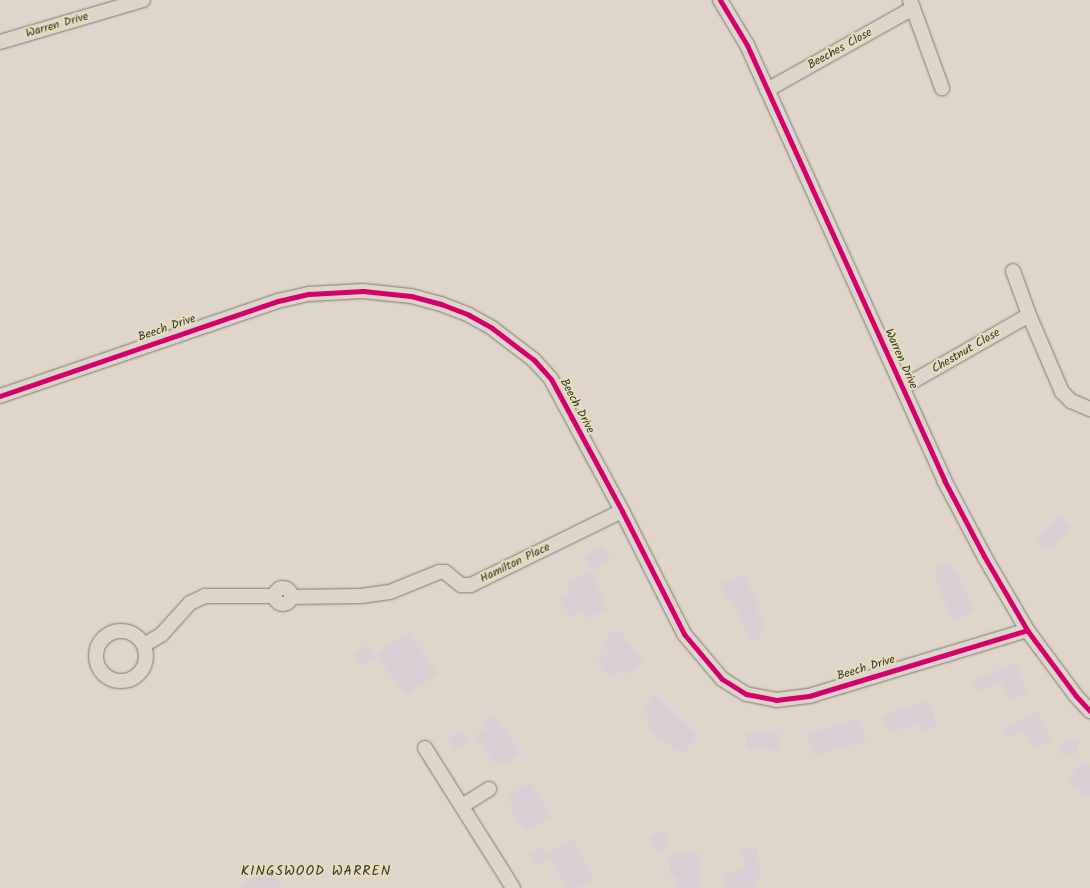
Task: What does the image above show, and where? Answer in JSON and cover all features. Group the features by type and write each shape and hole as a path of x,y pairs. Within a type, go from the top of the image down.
{"street":[{"name":"Warren Drive","path":"0,42 143,0"},
{"name":"Warren Drive","path":"720,0 747,45 944,480 984,556 1027,630 1076,696 1090,711"},
{"name":"Beeches Close","path":"767,90 912,4 942,88"},
{"path":"1013,271 1029,315 1062,392 1071,401 1090,410"},
{"name":"Beech Drive","path":"0,396 278,301 309,294 363,291 410,296 441,304 469,315 492,328 534,360 551,379 622,511 684,634 722,679 746,694 776,700 809,696 1027,630"},
{"name":"Chestnut Close","path":"903,388 1029,315"},
{"name":"Hamilton Place","path":"144,645 162,634 190,603 205,596 220,594 274,596 277,590 283,588 289,591 291,597 362,596 390,592 439,572 444,572 461,585 471,585 622,511"},
{"path":"425,748 513,888"},
{"path":"462,806 490,789"}],"building":[{"path":"1058,516 1071,526 1052,548 1049,545 1045,550 1035,542"},
{"path":"602,545 611,559 593,571 584,557"},
{"path":"949,561 954,573 957,572 974,612 952,621 936,580 938,579 934,568"},
{"path":"590,571 607,608 588,619 582,609 570,617 559,599 571,592 567,584"},
{"path":"744,574 760,608 757,609 765,628 759,631 761,637 750,641 732,598 727,600 720,584"},
{"path":"617,629 644,661 628,675 623,669 611,679 597,662 609,652 601,643"},
{"path":"408,632 437,674 405,696 376,654"},
{"path":"367,645 375,657 362,666 354,654"},
{"path":"1015,663 1028,693 1010,701 1001,682 976,692 972,681"},
{"path":"655,694 698,736 681,755 664,740 662,743 646,728 652,720 641,709"},
{"path":"930,701 937,727 920,732 918,724 893,731 892,729 887,730 883,717 888,715 888,713"},
{"path":"1038,711 1052,739 1034,748 1024,730 1007,738 1002,729"},
{"path":"491,715 495,722 497,720 521,753 505,764 502,761 497,766 475,735 486,729 481,722"},
{"path":"860,719 866,741 813,755 807,733"},
{"path":"462,729 470,741 456,750 448,739"},
{"path":"747,732 779,733 778,750 746,749"},
{"path":"1077,741 1078,753 1061,754 1060,742"},
{"path":"1082,761 1090,767 1090,798 1067,782"},
{"path":"530,782 551,816 525,832 509,807 513,804 508,796"},
{"path":"664,831 670,847 656,852 650,836"},
{"path":"574,839 594,879 577,888 566,888 548,852"},
{"path":"541,846 548,858 535,866 528,854"},
{"path":"757,848 761,877 755,879 756,888 725,888 723,873 745,870 742,850"},
{"path":"700,854 701,888 676,888 676,876 670,876 669,855"},
{"path":"266,867 282,888 239,888"}],"cycle path":[{"path":"720,0 747,45 944,480 984,556 1027,630 1076,696 1090,711"},
{"path":"0,396 278,301 309,294 363,291 411,296 441,304 469,315 492,328 534,360 551,379 622,511 684,634 722,679 746,694 776,700 809,696 1027,630"}],"district":[{"name":"KINGSWOOD WARREN","path":"316,871"}]}
